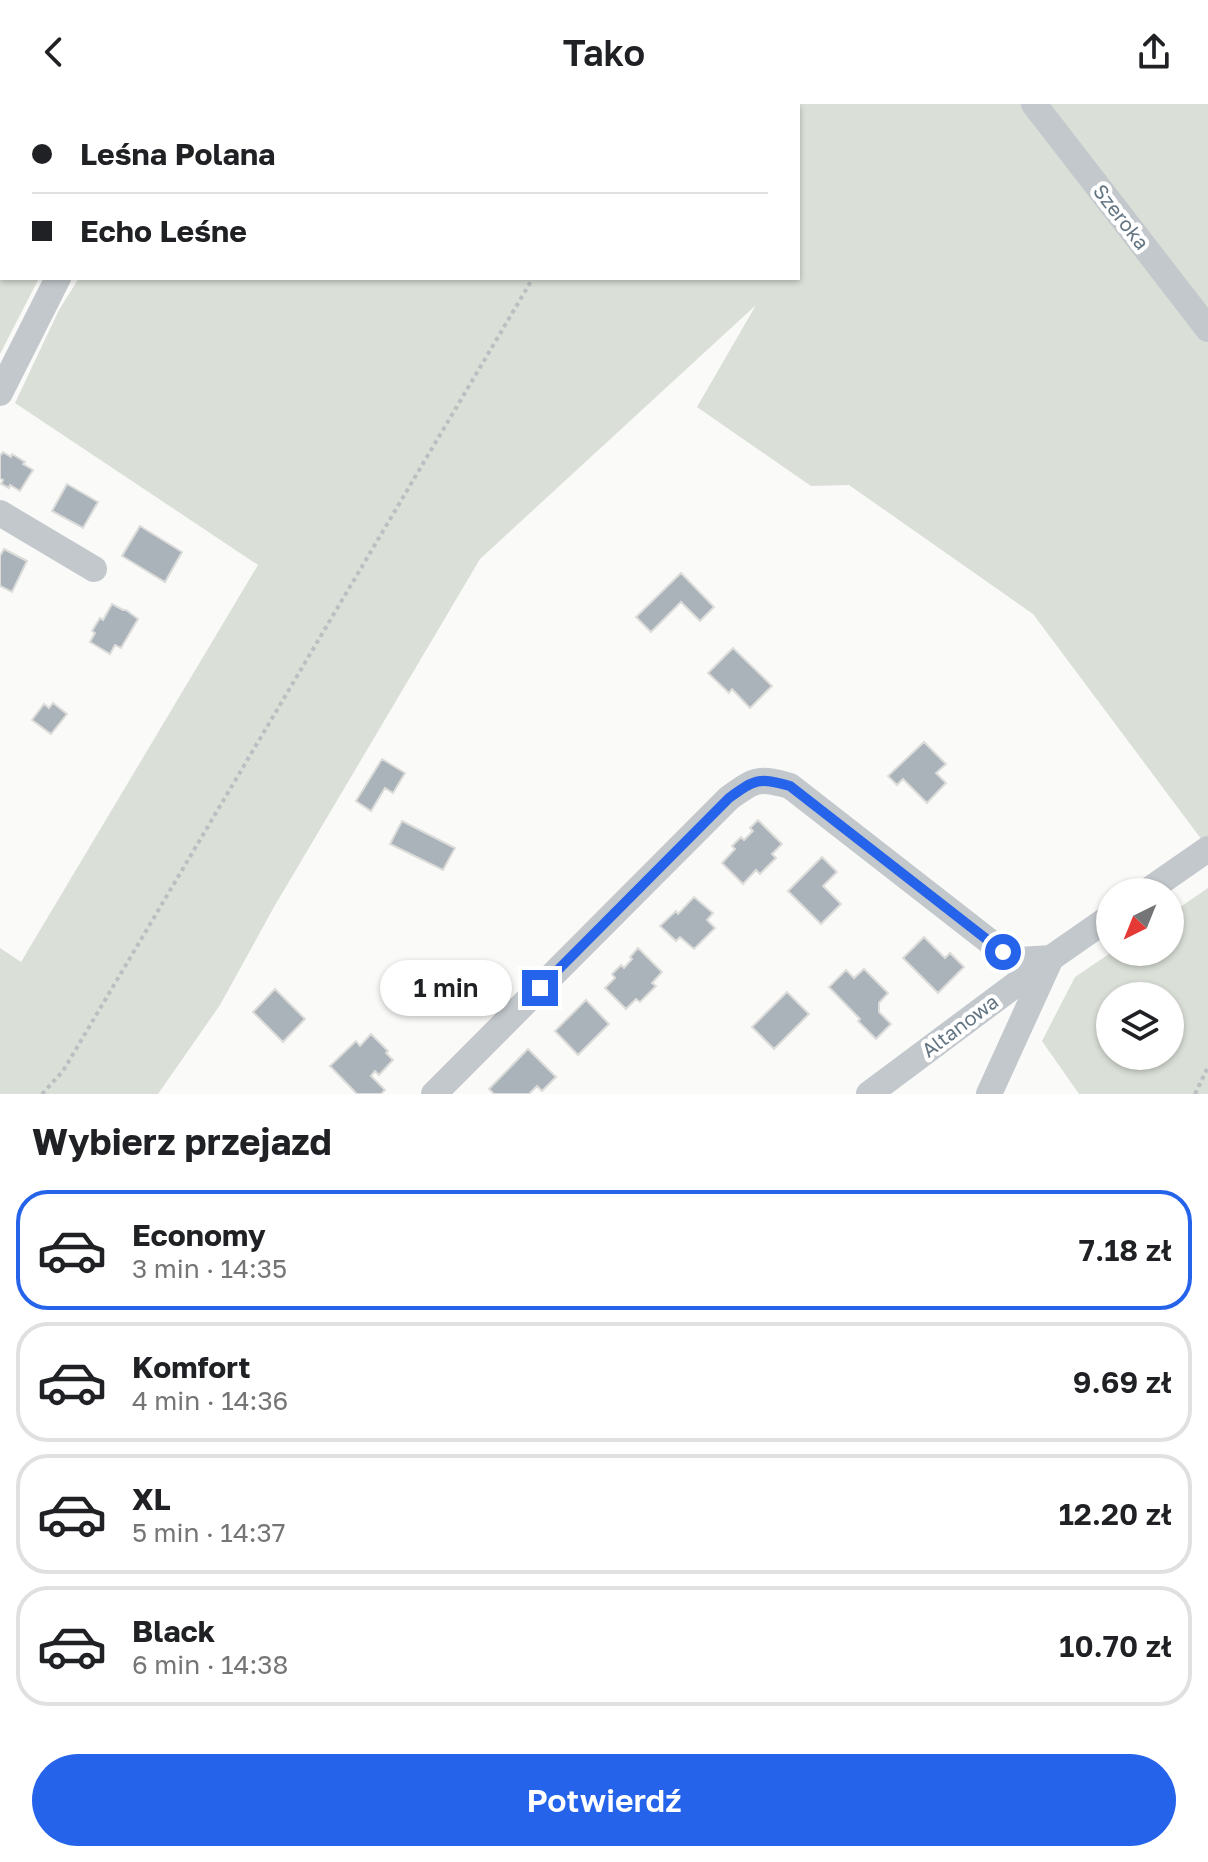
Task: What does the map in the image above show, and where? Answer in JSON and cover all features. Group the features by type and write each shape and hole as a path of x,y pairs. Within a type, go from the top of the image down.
{"street":[{"name":"Szeroka","path":"1034,104 1208,329"},
{"path":"0,393 57,280"},
{"path":"0,513 94,569"},
{"path":"434,1094 729,798 750,782 770,781 790,786 1003,952 1019,960 1051,958"},
{"path":"1166,878 1208,849"},
{"name":"Altanowa","path":"869,1094 1096,927"},
{"name":"Altanowa","path":"989,1094 1051,958"}],"path":[{"path":"42,1094 63,1071 532,280"},
{"path":"1195,1094 1208,1067"}],"shaded area":[{"path":"800,104 1208,104 1208,842 1205,844 1033,614 849,485 811,486 697,407 756,305 480,559 274,907 220,1005 158,1094 0,1094 0,948 21,962 258,565 15,403 59,310 78,280 800,280"},
{"path":"0,280 38,280 0,354"},
{"path":"1208,888 1208,1094 1079,1094 1042,1041 1075,977 1096,963 1096,966 1184,966 1184,904"}],"building":[{"path":"3,452 11,457 12,454 33,470 20,491 1,484 0,456"},
{"path":"67,484 98,502 83,528 52,511"},
{"path":"140,526 182,552 165,582 122,556"},
{"path":"4,549 27,561 12,592 0,586 0,556"},
{"path":"681,573 714,607 700,621 681,602 651,632 636,617"},
{"path":"112,604 138,619 121,648 115,645 110,654 90,642 95,633 92,631"},
{"path":"733,648 772,686 750,708 732,689 729,693 708,673"},
{"path":"53,703 67,714 51,734 32,720 44,704 49,708"},
{"path":"924,742 946,764 936,773 946,783 927,803 903,779 897,785 888,776"},
{"path":"382,759 405,773 393,793 385,788 371,811 356,801"},
{"path":"758,820 782,844 772,854 776,858 760,874 756,870 743,884 722,863 735,849 732,846 753,831 750,828"},
{"path":"402,821 455,848 443,870 390,844"},
{"path":"822,857 837,872 823,886 841,904 821,924 788,891"},
{"path":"694,897 713,913 707,920 715,928 694,949 680,937 676,941 660,926 676,911 678,914"},
{"path":"924,937 945,958 950,953 964,967 938,993 903,958"},
{"path":"638,948 662,972 652,983 656,986 640,1002 636,999 626,1009 605,988 615,978 612,974 621,965 624,968"},
{"path":"864,969 888,993 879,1003 879,1012 891,1024 876,1039 829,987 846,970 854,978"},
{"path":"275,989 305,1019 283,1042 253,1012"},
{"path":"787,992 809,1014 774,1049 752,1027"},
{"path":"586,1000 609,1024 578,1055 555,1031"},
{"path":"371,1034 393,1060 379,1075 375,1071 371,1076 385,1090 381,1094 357,1094 330,1066 356,1041 360,1046"},
{"path":"528,1049 556,1077 542,1091 537,1086 529,1094 494,1094 489,1089"}],"route":[{"path":"540,988 729,798 750,782 770,781 790,786 1003,952"}]}
